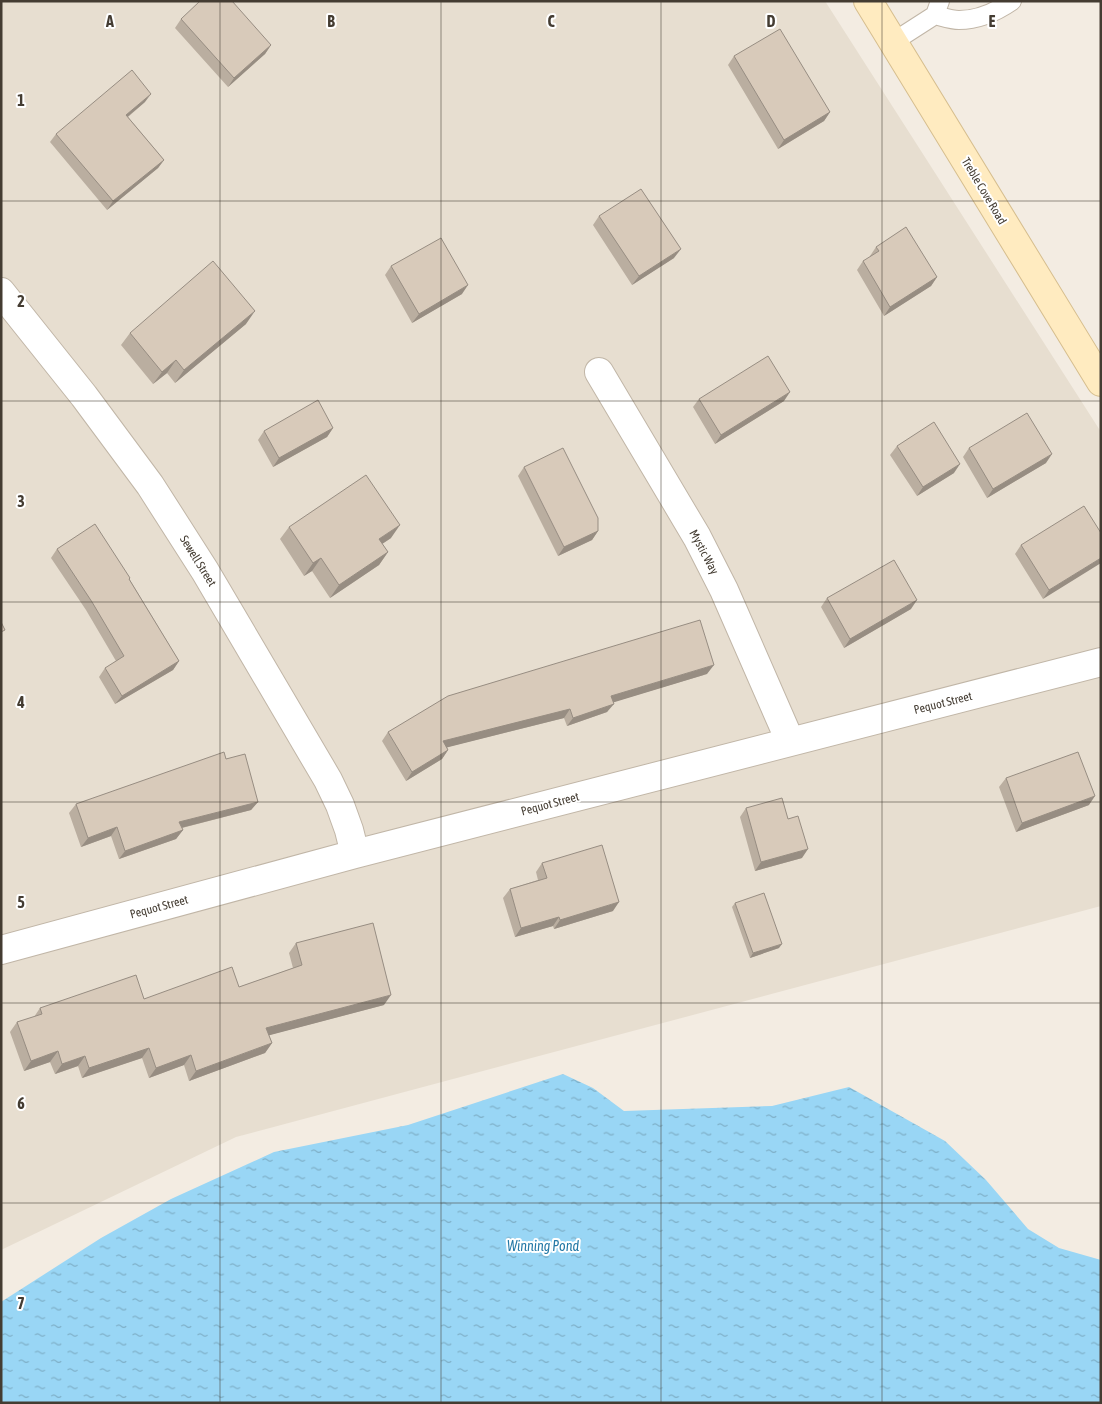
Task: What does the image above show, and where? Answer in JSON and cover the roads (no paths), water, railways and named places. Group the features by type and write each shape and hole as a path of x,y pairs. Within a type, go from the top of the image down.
{"main road":[{"name":"Treble Cove Road","path":"868,1 1101,382"}],"street":[{"name":"Sewell Street","path":"1,292 84,396 150,485 328,780 340,805 355,854"},
{"name":"Mystic Way","path":"598,372 702,546 724,590 790,741"},
{"name":"Pequot Street","path":"1,950 355,854 1101,662"}],"lane":[{"path":"893,42 938,8 958,20 979,18 1000,9 1012,1"}],"water":[{"name":"Winning Pond","path":"563,1074 593,1088 624,1111 772,1106 849,1087 945,1141 986,1180 1028,1229 1059,1248 1101,1260 1101,1403 1,1403 1,1302 101,1238 171,1199 274,1152 408,1125"}]}
